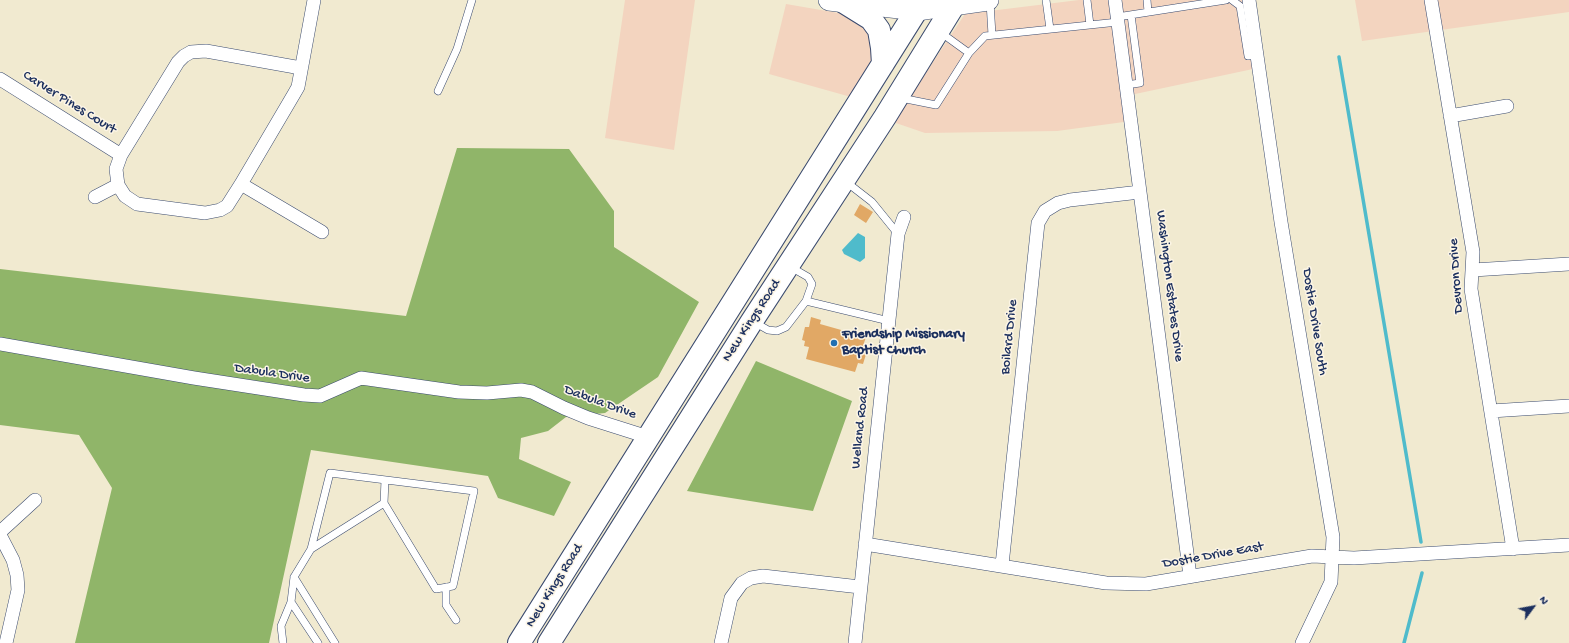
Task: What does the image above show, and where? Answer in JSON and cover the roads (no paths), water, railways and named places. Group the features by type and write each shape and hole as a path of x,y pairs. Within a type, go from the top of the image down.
{"highway":[{"path":"835,1 871,19 879,30 883,64"},
{"name":"New Kings Road","path":"549,643 752,321 897,97 938,31 949,1"},
{"name":"New Kings Road","path":"519,643 920,5"}],"main road":[{"path":"835,1 920,5 949,1 989,0"}],"street":[{"path":"301,68 206,50 191,52 178,62 121,155 116,169 118,185 125,196 137,204 205,213 220,210 227,206 294,94 301,68 314,0"},
{"name":"Washington Estates Drive","path":"1115,0 1190,576"},
{"name":"Devron Drive","path":"1431,0 1473,252 1471,289 1514,549"},
{"name":"Dostie Drive South","path":"1246,4 1257,55 1281,222 1333,537 1331,582 1302,643"},
{"name":"Carver Pines Court","path":"0,79 121,155"},
{"path":"1450,116 1507,106"},
{"path":"241,184 322,232"},
{"path":"95,197 118,185"},
{"name":"Boilard Drive","path":"1002,565 1038,223 1045,211 1058,203 1070,200 1140,192"},
{"name":"Welland Road","path":"855,643 898,234 904,217"},
{"path":"1473,270 1569,264"},
{"path":"729,309 752,321"},
{"name":"Dabula Drive","path":"0,344 304,396 320,396 361,378 459,392 487,393 520,390 532,392 588,418 648,437"},
{"path":"1491,411 1569,406"},
{"path":"6,643 18,590 17,575 13,560 0,534 35,500"},
{"name":"Dostie Drive East","path":"865,544 1106,582 1146,584 1312,556 1354,558 1569,545"},
{"path":"721,643 731,598 742,582 751,578 763,576 860,587"}],"lane":[{"path":"438,91 457,49 472,0"},
{"path":"989,0 992,35"},
{"path":"1046,0 1050,29"},
{"path":"1088,0 1090,25"},
{"path":"1147,0 1148,12"},
{"path":"897,97 936,105 969,53 984,36 1090,25 1131,15 1226,0"},
{"path":"1232,0 1246,4"},
{"path":"1126,85 1140,83 1131,15"},
{"path":"938,31 969,53"},
{"path":"1121,50 1135,48"},
{"path":"843,180 872,202 898,234"},
{"path":"752,321 768,330 777,331 786,327 806,301 812,284 808,277 788,265"},
{"path":"806,301 889,321"},
{"path":"284,642 282,626 291,602 294,577 311,549 330,473 474,491 453,586 436,589 384,503 385,480"},
{"path":"311,549 384,503"},
{"path":"294,577 335,643"},
{"path":"446,588 446,605 456,620"},
{"path":"291,602 318,643"},
{"path":"308,626 320,619"}],"water":[{"path":"858,233 865,237 865,258 860,262 844,254 842,250"}],"waterway":[{"path":"1339,57 1421,542"},
{"path":"1404,643 1422,573"}],"place":[{"name":"Friendship Missionary Baptist Church","path":"834,343"}]}
